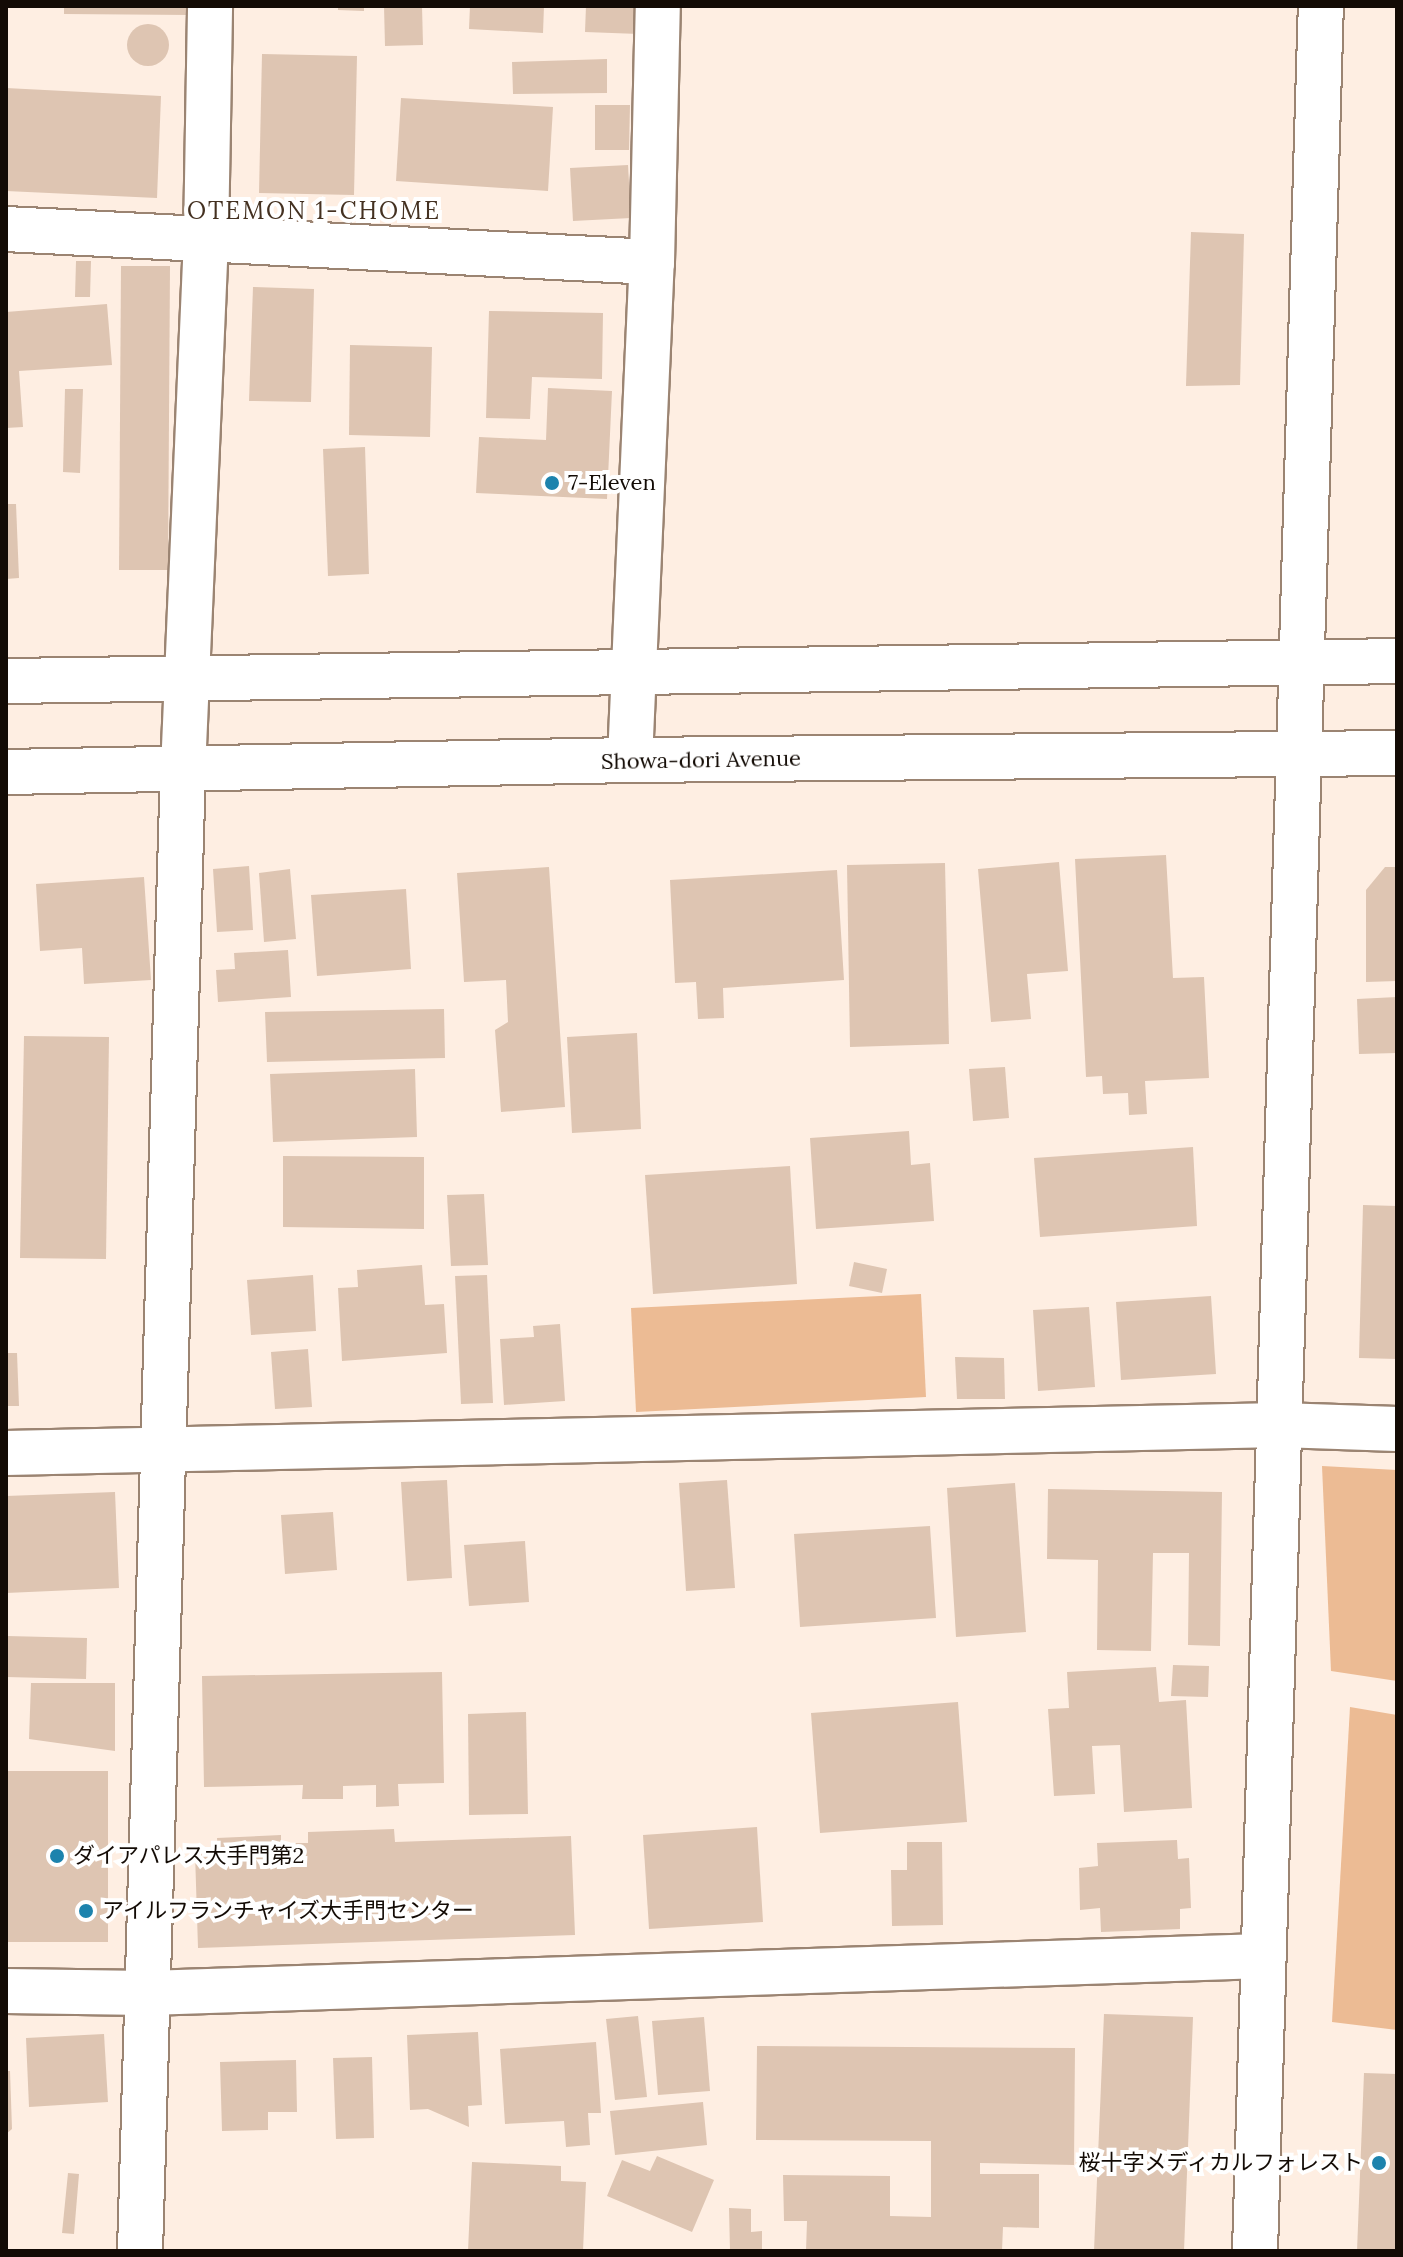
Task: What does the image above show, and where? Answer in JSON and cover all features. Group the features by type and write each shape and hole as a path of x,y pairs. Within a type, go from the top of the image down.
{"street":[{"path":"140,2251 183,770 206,239 210,6"},
{"path":"630,760 652,262 658,6"},
{"path":"1255,2251 1321,6"},
{"path":"6,229 652,262"},
{"path":"6,681 1397,661"},
{"name":"Showa-dori Avenue","path":"6,772 630,760 1397,753"},
{"path":"6,1453 1280,1425 1397,1429"},
{"path":"6,1991 148,1993 1262,1956"}],"shaded area":[{"path":"921,1294 926,1397 636,1412 631,1308"},
{"path":"1322,1466 1397,1470 1397,1681 1331,1671"},
{"path":"1350,1707 1397,1715 1397,2030 1332,2022"}],"building":[{"path":"64,6 191,6 191,15 64,14"},
{"path":"338,6 364,6 364,11 338,10"},
{"path":"384,6 422,6 423,45 385,46"},
{"path":"470,6 544,6 543,33 469,29"},
{"path":"586,6 639,6 639,34 585,32"},
{"path":"148,24 163,30 169,45 163,60 148,66 133,60 127,45 133,30"},
{"path":"262,54 357,56 354,195 259,193"},
{"path":"607,59 607,93 513,94 512,62"},
{"path":"6,88 161,96 157,198 6,191"},
{"path":"401,98 553,107 548,191 396,181"},
{"path":"595,105 630,105 629,150 595,150"},
{"path":"628,165 631,218 573,221 570,168"},
{"path":"1191,232 1244,234 1240,385 1186,386"},
{"path":"76,261 91,261 90,297 75,297"},
{"path":"121,266 170,266 168,570 119,570"},
{"path":"253,287 314,289 311,402 249,401"},
{"path":"107,304 112,365 19,371 23,427 6,428 6,312"},
{"path":"489,311 603,313 602,379 532,377 530,419 486,418"},
{"path":"350,345 432,347 430,437 349,435"},
{"path":"548,388 612,391 607,499 476,493 479,437 546,440"},
{"path":"65,389 83,389 80,473 63,472"},
{"path":"365,447 369,574 328,576 323,449"},
{"path":"6,504 16,504 19,578 6,579"},
{"path":"1166,855 1173,978 1204,977 1209,1078 1145,1081 1147,1114 1129,1115 1128,1093 1103,1094 1102,1076 1086,1077 1075,859"},
{"path":"1059,862 1068,971 1027,974 1031,1019 991,1022 978,869"},
{"path":"945,863 949,1044 850,1047 847,865"},
{"path":"249,866 253,930 217,932 213,869"},
{"path":"549,867 565,1107 501,1112 495,1030 508,1022 506,980 464,982 457,873"},
{"path":"1385,867 1397,867 1397,981 1366,982 1366,890"},
{"path":"290,869 296,939 264,942 259,873"},
{"path":"837,870 844,980 723,988 724,1018 698,1019 696,982 675,983 670,880"},
{"path":"144,877 151,980 84,984 82,948 40,951 36,884"},
{"path":"406,889 411,969 317,976 311,895"},
{"path":"288,950 291,997 218,1002 216,970 235,969 234,953"},
{"path":"1397,997 1397,1053 1359,1054 1357,999"},
{"path":"444,1009 445,1058 267,1062 265,1012"},
{"path":"637,1033 641,1129 572,1133 567,1037"},
{"path":"24,1036 109,1037 106,1259 20,1258"},
{"path":"1005,1067 1009,1118 973,1121 969,1069"},
{"path":"415,1069 417,1137 273,1142 270,1074"},
{"path":"909,1131 911,1165 930,1163 934,1221 816,1229 810,1138"},
{"path":"1193,1147 1197,1226 1040,1237 1034,1158"},
{"path":"283,1156 424,1157 424,1229 283,1227"},
{"path":"790,1166 797,1284 653,1294 645,1175"},
{"path":"484,1194 488,1265 451,1266 447,1195"},
{"path":"1363,1205 1397,1206 1397,1359 1359,1358"},
{"path":"854,1262 887,1269 882,1293 849,1286"},
{"path":"422,1265 425,1305 444,1304 447,1353 342,1361 338,1288 358,1287 357,1270"},
{"path":"313,1275 316,1331 251,1335 247,1280"},
{"path":"487,1275 493,1403 461,1404 455,1276"},
{"path":"1211,1296 1216,1374 1121,1380 1116,1302"},
{"path":"1089,1307 1095,1387 1038,1391 1033,1310"},
{"path":"560,1324 565,1401 504,1405 500,1339 534,1337 533,1326"},
{"path":"308,1349 312,1407 275,1409 271,1352"},
{"path":"6,1353 17,1353 19,1406 6,1406"},
{"path":"955,1357 1004,1358 1005,1399 957,1399"},
{"path":"447,1480 452,1578 407,1581 401,1482"},
{"path":"727,1480 735,1588 686,1591 679,1483"},
{"path":"1015,1483 1026,1632 956,1637 947,1488"},
{"path":"1048,1489 1222,1492 1220,1646 1188,1645 1189,1553 1153,1553 1151,1651 1097,1650 1098,1560 1047,1559"},
{"path":"115,1492 119,1588 6,1593 6,1496"},
{"path":"333,1512 337,1570 285,1574 281,1515"},
{"path":"930,1526 936,1618 800,1627 794,1534"},
{"path":"525,1541 529,1602 469,1606 464,1545"},
{"path":"7,1636 87,1638 86,1679 6,1677"},
{"path":"1173,1665 1209,1666 1208,1697 1171,1696"},
{"path":"1156,1667 1159,1702 1186,1700 1192,1808 1124,1812 1120,1745 1092,1746 1095,1794 1054,1796 1048,1709 1069,1708 1067,1672"},
{"path":"442,1672 444,1783 398,1784 399,1806 376,1807 376,1785 343,1786 343,1799 302,1799 303,1785 204,1787 202,1676"},
{"path":"31,1683 115,1683 115,1751 29,1739"},
{"path":"958,1702 967,1822 820,1833 811,1713"},
{"path":"526,1712 528,1814 469,1815 468,1714"},
{"name":"ダイアパレス大手門第2","path":"6,1771 108,1771 108,1942 6,1942"},
{"path":"757,1827 763,1922 649,1929 643,1835"},
{"path":"394,1829 395,1842 571,1836 575,1935 198,1948 195,1853 218,1852 217,1838 281,1835 281,1843 308,1843 308,1832"},
{"path":"1177,1840 1178,1859 1189,1858 1191,1908 1180,1909 1180,1929 1101,1932 1100,1908 1080,1910 1079,1868 1098,1866 1097,1843"},
{"path":"907,1842 942,1842 943,1925 892,1926 891,1870 907,1870"},
{"path":"1104,2014 1193,2017 1184,2251 1094,2251"},
{"path":"638,2016 647,2097 615,2100 606,2019"},
{"path":"704,2017 710,2091 658,2095 652,2021"},
{"path":"478,2032 482,2105 468,2106 469,2127 428,2109 410,2110 407,2035"},
{"path":"104,2034 108,2102 29,2107 26,2038"},
{"path":"596,2042 601,2113 588,2113 590,2145 566,2147 564,2121 505,2124 500,2049"},
{"path":"757,2046 1075,2048 1074,2165 980,2163 980,2174 1039,2174 1039,2228 1003,2227 1002,2251 806,2251 807,2221 784,2221 783,2175 890,2176 890,2216 931,2217 931,2141 756,2140"},
{"path":"372,2057 374,2138 336,2139 333,2058"},
{"path":"296,2060 297,2112 268,2112 268,2130 222,2131 220,2062"},
{"path":"6,2071 10,2071 12,2129 6,2134"},
{"name":"桜十字メディカルフォレスト","path":"1364,2073 1397,2074 1397,2251 1357,2251"},
{"path":"703,2102 707,2145 615,2155 610,2111"},
{"path":"657,2156 714,2180 692,2232 607,2196 622,2160 650,2171"},
{"path":"472,2162 561,2166 561,2181 586,2182 583,2251 468,2251"},
{"path":"68,2173 79,2174 74,2234 62,2233"},
{"path":"729,2208 751,2209 751,2232 762,2231 762,2251 730,2251"}],"place":[{"name":"7-Eleven","path":"552,483"},
{"name":"ダイアパレス大手門第2","path":"57,1856"},
{"name":"アイルフランチャイズ大手門センター","path":"86,1911"},
{"name":"桜十字メディカルフォレスト","path":"1379,2163"}],"district":[{"name":"OTEMON 1-CHOME","path":"314,211"}]}
